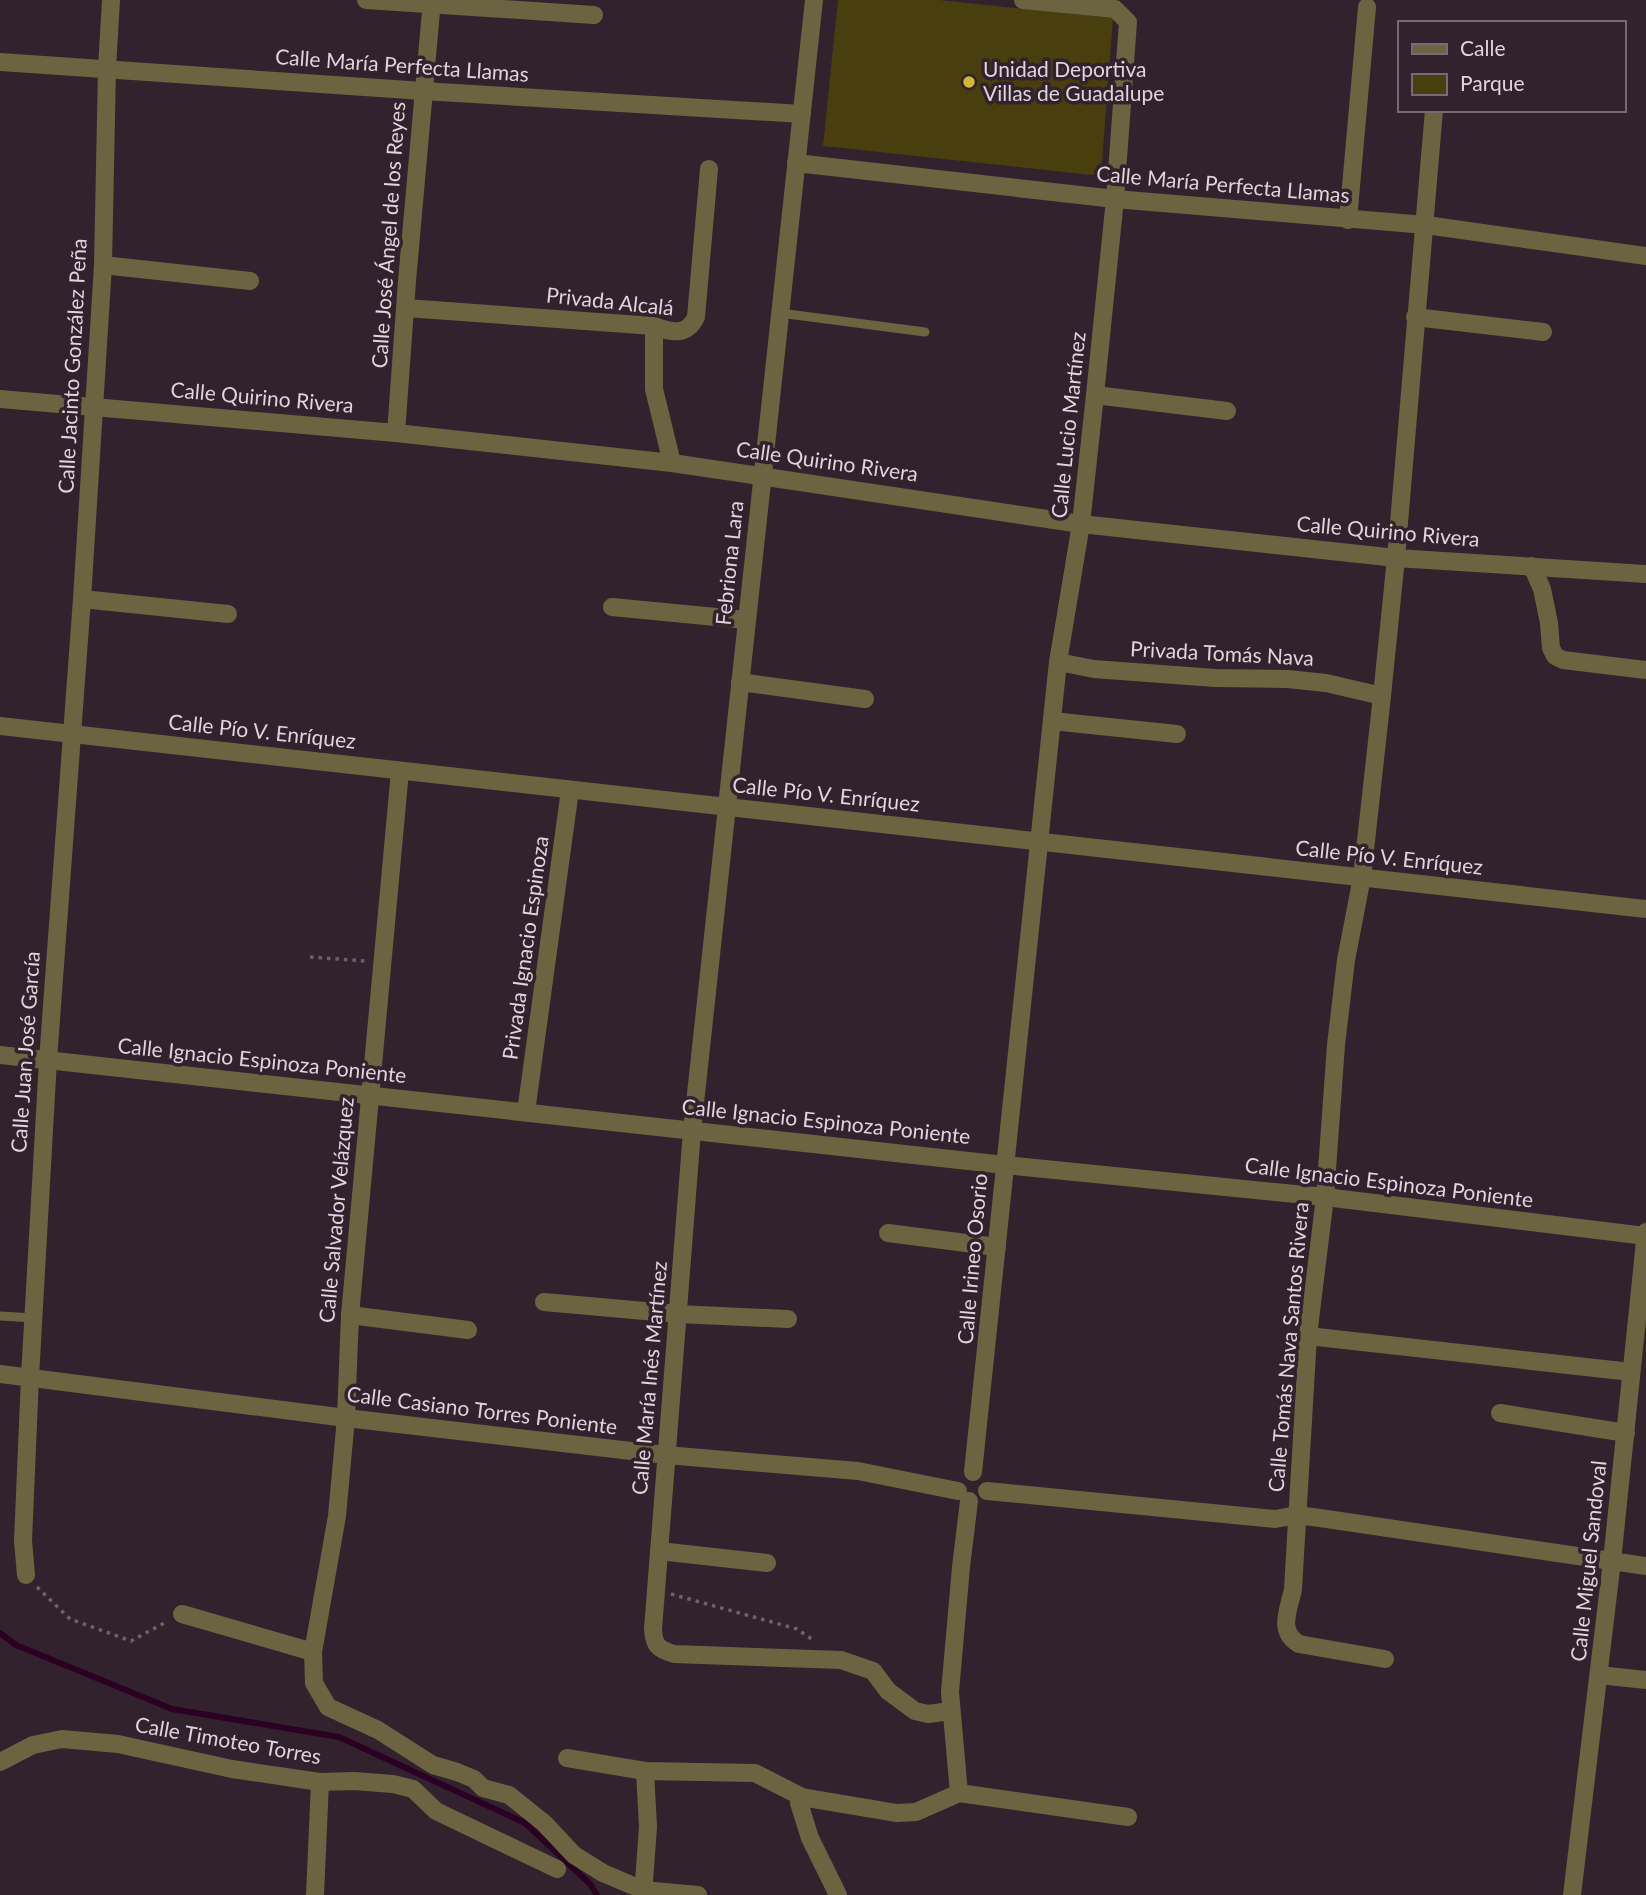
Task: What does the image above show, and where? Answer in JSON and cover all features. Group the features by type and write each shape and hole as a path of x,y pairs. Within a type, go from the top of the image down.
{"street":[{"name":"Calle Jacinto González Peña","path":"70,734 82,598 103,265 111,0"},
{"path":"366,0 432,2 594,15"},
{"name":"Febriona Lara","path":"692,1131 814,0"},
{"name":"Calle Lucio Martínez","path":"1023,0 1115,9 1128,22 1115,199 1096,395 1081,524 1058,662 1039,842"},
{"name":"Calle José Ángel de los Reyes","path":"397,433 432,2"},
{"path":"1348,220 1367,7"},
{"name":"Calle María Perfecta Llamas","path":"0,62 802,114"},
{"name":"Calle Tomás Nava Santos Rivera","path":"1385,1659 1298,1644 1289,1638 1285,1629 1293,1589 1308,1335 1325,1197 1336,1045 1346,960 1363,877 1382,696 1415,317 1426,225 1434,112"},
{"name":"Calle María Perfecta Llamas","path":"796,163 1115,199 1426,225 1646,256"},
{"name":"Privada Alcalá","path":"406,308 654,326 666,331 681,332 693,324 696,317 709,169"},
{"path":"103,265 250,281"},
{"path":"1415,317 1543,332"},
{"path":"654,326 654,388 672,463"},
{"path":"1096,395 1227,411"},
{"name":"Calle Quirino Rivera","path":"0,399 397,433 672,463 1081,524 1396,558 1646,574"},
{"path":"1532,566 1542,589 1551,648 1555,656 1563,660 1646,670"},
{"path":"82,598 228,614"},
{"path":"612,607 747,620"},
{"name":"Privada Tomás Nava","path":"1058,662 1094,669 1326,683 1382,696"},
{"path":"740,682 865,699"},
{"path":"1052,721 1177,734"},
{"name":"Calle Pío V. Enríquez","path":"0,726 1646,909"},
{"name":"Calle Juan José García","path":"26,1575 23,1541 33,1318 70,734"},
{"name":"Calle Salvador Velázquez","path":"313,1652 335,1530 346,1418 350,1315 400,771"},
{"name":"Privada Ignacio Espinoza","path":"526,1112 570,790"},
{"name":"Calle Irineo Osorio","path":"974,1472 1039,842"},
{"name":"Calle Ignacio Espinoza Poniente","path":"0,1055 1004,1165 1325,1197 1646,1235"},
{"name":"Calle María Inés Martínez","path":"692,1131 654,1643 658,1649 674,1654 841,1660"},
{"path":"888,1233 997,1247"},
{"name":"Calle Miguel Sandoval","path":"1572,1895 1612,1561 1646,1235"},
{"path":"544,1302 678,1314 788,1319"},
{"path":"350,1315 468,1330"},
{"path":"1308,1335 1631,1372"},
{"name":"Calle Casiano Torres Poniente","path":"0,1374 666,1455 858,1471 964,1496"},
{"path":"1500,1413 1626,1433"},
{"path":"959,1793 951,1711 961,1567 964,1496 961,1478 974,1472 985,1478 988,1491"},
{"path":"988,1491 1275,1518 1297,1516 1646,1566"},
{"path":"964,1496 980,1500 988,1491"},
{"path":"659,1551 767,1563"},
{"path":"182,1614 313,1652 314,1683 328,1707 377,1730 433,1765 474,1779 483,1788 509,1795 544,1823 574,1855 603,1873 643,1892 698,1895"},
{"path":"841,1660 873,1671 888,1691 915,1711 928,1714 951,1711"},
{"path":"1599,1675 1646,1680"},
{"name":"Calle Timoteo Torres","path":"0,1762 33,1745 62,1739 118,1744 232,1769 320,1782 354,1781 393,1784 412,1789"},
{"path":"567,1758 645,1770 755,1773 802,1797 897,1813 916,1812 959,1793 1128,1816"},
{"path":"433,1765 412,1789 436,1811 557,1869"},
{"path":"643,1892 648,1826 645,1770"},
{"path":"315,1895 320,1782"},
{"path":"802,1797 799,1803 810,1839 838,1895"}],"lane":[{"path":"780,313 925,332"},
{"path":"0,1316 33,1318"}],"path":[{"path":"310,957 381,963"},
{"path":"26,1575 70,1619 131,1641 182,1614"},
{"path":"656,1590 797,1629 841,1660"}],"green space":[{"name":"Unidad Deportiva Villas de Guadalupe","path":"838,0 939,0 1113,18 1101,176 823,146"}],"waterway":[{"path":"0,1633 16,1645 172,1709 339,1737 525,1823 590,1884 597,1895"}],"place":[{"name":"Unidad Deportiva Villas de Guadalupe","path":"969,82"}]}
